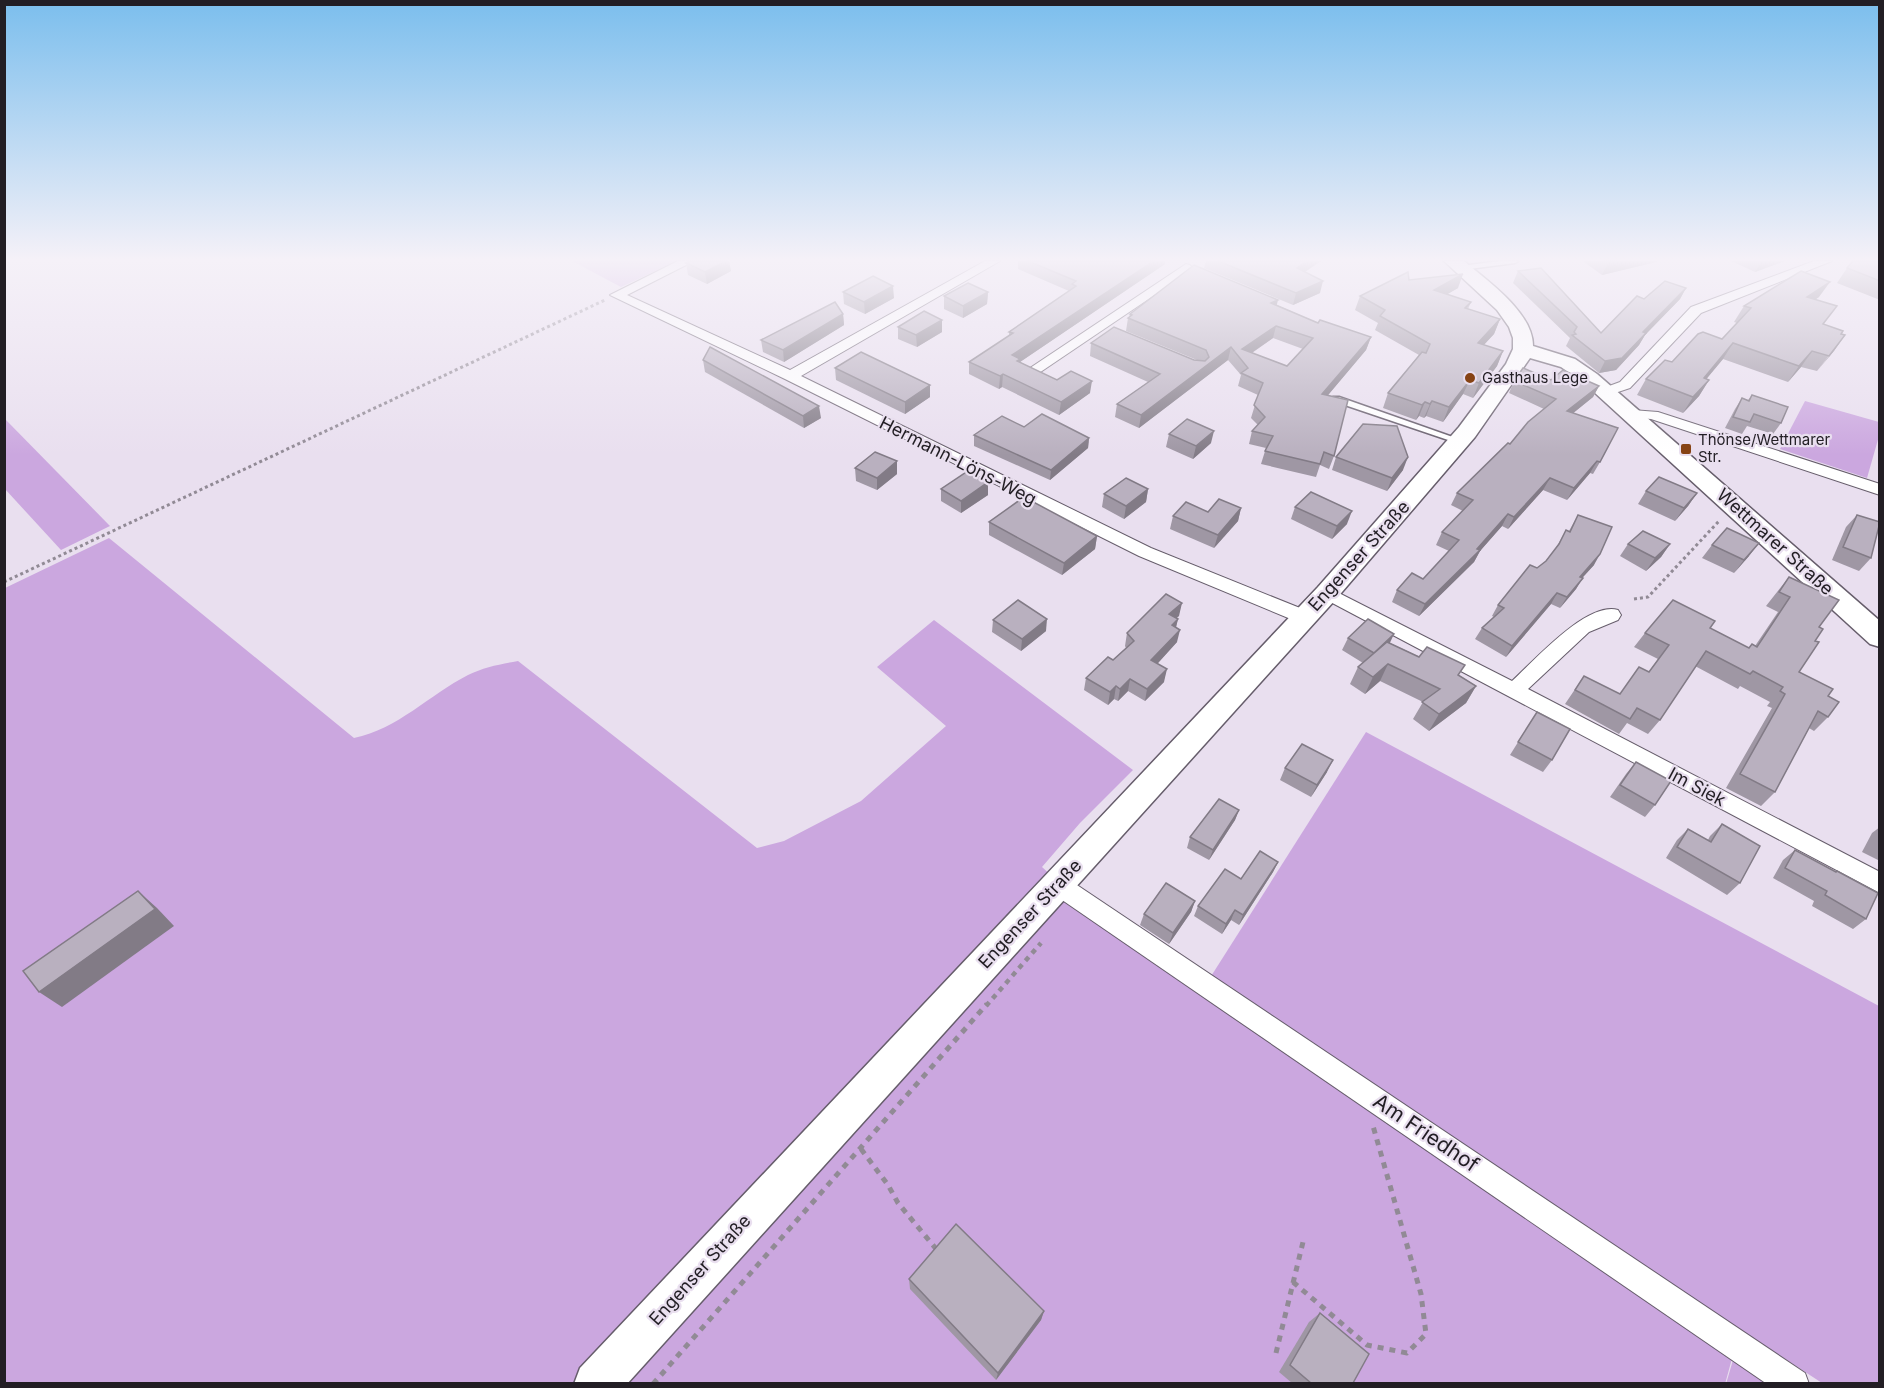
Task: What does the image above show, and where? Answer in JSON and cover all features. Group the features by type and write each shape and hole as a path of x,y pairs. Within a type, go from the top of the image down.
{"street":[{"name":"Hermann-Löns-Weg","path":"683,326 790,376 1145,552 1304,617"},
{"path":"790,376 879,326"},
{"path":"1034,370 1110,326"},
{"path":"1518,326 1523,348"},
{"path":"1606,392 1625,385 1681,326"},
{"name":"Wettmarer Straße","path":"1523,348 1568,363 1590,378 1880,637"},
{"name":"Engenser Straße","path":"596,1383 1327,593 1460,441 1508,377 1523,348"},
{"path":"1632,414 1653,415 1880,490"},
{"name":"Im Siek","path":"1327,593 1880,883"},
{"path":"1514,692 1582,627 1612,615"},
{"name":"Am Friedhof","path":"1058,884 1794,1383"}],"lane":[{"path":"1336,399 1460,441"}],"path":[{"path":"4,582 551,326"},
{"path":"1634,599 1648,597 1722,518"},
{"path":"653,1383 1039,948 1043,940"},
{"path":"1293,1282 1367,1345 1407,1353 1426,1334 1421,1294 1376,1142 1366,1093"},
{"path":"861,1149 888,1185 898,1203 940,1253"},
{"path":"1276,1353 1303,1242"}],"shaded area":[{"path":"1805,401 1879,422 1879,436 1867,478 1780,449"},
{"path":"5,419 110,526 61,550 5,489"},
{"path":"109,538 354,738 385,727 468,675 486,668 518,661 757,848 784,841 861,801 946,726 877,667 934,620 1133,770 1080,823 1042,867 1075,897 1736,1344 1725,1384 5,1384 5,588"},
{"path":"1366,732 1879,1006 1879,1383 1822,1383 1208,981"},
{"path":"1733,1360 1768,1384 1726,1384"}],"building":[{"path":"789,326 823,326 783,350 761,340"},
{"path":"900,326 932,326 916,335 898,327"},
{"path":"1018,326 1056,326 1012,355 1020,359 1017,361 1057,380 1071,371 1092,381 1061,402 1003,374 1000,376 969,362 1013,333 1009,332"},
{"path":"1147,326 1337,326 1371,337 1322,394 1348,400 1334,456 1324,452 1320,464 1265,451 1273,436 1252,431 1265,417 1254,405 1263,383 1241,373 1248,368 1231,347 1141,415 1117,404 1160,374 1091,343 1114,327 1194,360 1205,361 1209,357 1206,350","holes":["1276,326 1313,338 1287,366 1242,349"]},
{"path":"1397,326 1494,326 1478,343 1503,351 1479,383 1470,380 1449,407 1432,401 1430,404 1425,402 1422,405 1388,393 1422,352 1426,353 1430,344"},
{"path":"1594,326 1601,333 1608,326 1649,326 1643,332 1646,333 1622,358 1605,361 1572,335 1576,334 1574,332 1577,327"},
{"path":"1734,326 1828,326 1843,331 1841,334 1845,335 1829,356 1812,351 1799,366 1733,343 1704,378 1709,380 1693,397 1646,379 1665,360 1672,362 1698,334 1703,332 1722,339"},
{"path":"710,347 819,406 803,416 703,360"},
{"path":"861,352 930,385 905,402 835,368"},
{"path":"1523,368 1551,380 1563,370 1599,386 1567,411 1618,428 1600,462 1597,461 1574,488 1550,478 1514,517 1508,514 1477,549 1480,550 1425,604 1397,590 1412,573 1423,579 1459,540 1442,532 1473,500 1457,493 1508,443 1510,444 1528,422 1556,399 1514,381"},
{"path":"1752,395 1788,407 1781,423 1754,414 1750,422 1733,417 1742,398 1749,401"},
{"path":"1042,414 1089,438 1051,470 974,435 1002,416 1024,427"},
{"path":"1187,419 1214,431 1196,446 1169,434"},
{"path":"1363,424 1397,426 1408,457 1392,478 1336,457"},
{"path":"875,452 897,461 877,478 855,468"},
{"path":"968,471 988,482 961,501 941,489"},
{"path":"1659,477 1697,493 1684,508 1646,491"},
{"path":"1126,478 1148,489 1126,506 1104,494"},
{"path":"1311,492 1352,511 1337,526 1295,507"},
{"path":"1024,497 1097,536 1064,563 989,522"},
{"path":"1219,499 1241,508 1218,535 1173,516 1186,502 1208,512"},
{"path":"1578,515 1612,527 1600,554 1580,577 1583,578 1567,597 1557,593 1512,646 1482,628 1504,608 1498,605 1530,565 1537,568 1546,561 1566,530 1570,532"},
{"path":"1857,515 1880,522 1871,558 1843,547"},
{"path":"1727,528 1759,543 1744,560 1712,545"},
{"path":"1643,531 1670,544 1655,558 1628,544"},
{"path":"1789,577 1839,600 1819,627 1823,629 1815,641 1819,642 1799,672 1833,689 1828,696 1839,702 1828,717 1818,711 1775,792 1740,774 1785,694 1780,691 1783,687 1753,671 1750,674 1706,651 1660,720 1637,708 1630,719 1575,690 1584,676 1620,694 1639,667 1649,672 1669,645 1645,633 1673,600 1715,621 1710,628 1749,648 1752,644 1757,647 1790,597 1779,592"},
{"path":"1166,594 1182,603 1169,614 1178,619 1172,625 1180,630 1151,660 1167,669 1147,689 1130,679 1120,689 1116,686 1110,692 1086,678 1108,657 1113,660 1134,641 1127,633"},
{"path":"1018,600 1047,619 1022,639 993,620"},
{"path":"1368,619 1394,634 1374,653 1348,638"},
{"path":"1387,642 1419,657 1427,647 1465,665 1458,675 1476,686 1439,714 1422,702 1440,689 1388,664 1373,677 1358,667"},
{"path":"1537,712 1570,729 1552,760 1518,742"},
{"path":"1302,744 1333,760 1317,785 1285,768"},
{"path":"1636,762 1671,781 1655,805 1620,785"},
{"path":"1219,799 1239,810 1213,850 1190,837"},
{"path":"1722,824 1760,846 1740,883 1677,847 1688,829 1711,842"},
{"path":"1795,850 1878,893 1866,919 1825,895 1827,891 1785,868"},
{"path":"1260,851 1278,862 1243,915 1235,910 1226,924 1198,906 1225,869 1241,879"},
{"path":"1166,883 1195,901 1173,933 1144,914"},
{"path":"138,891 155,909 39,992 23,971"},
{"path":"956,1224 1044,1311 998,1373 909,1279"},
{"path":"1320,1313 1369,1354 1353,1383 1311,1383 1290,1365"}],"place":[{"name":"Gasthaus Lege","path":"1470,378"},
{"name":"Thönse/Wettmarer Str.","path":"1686,449"}]}
